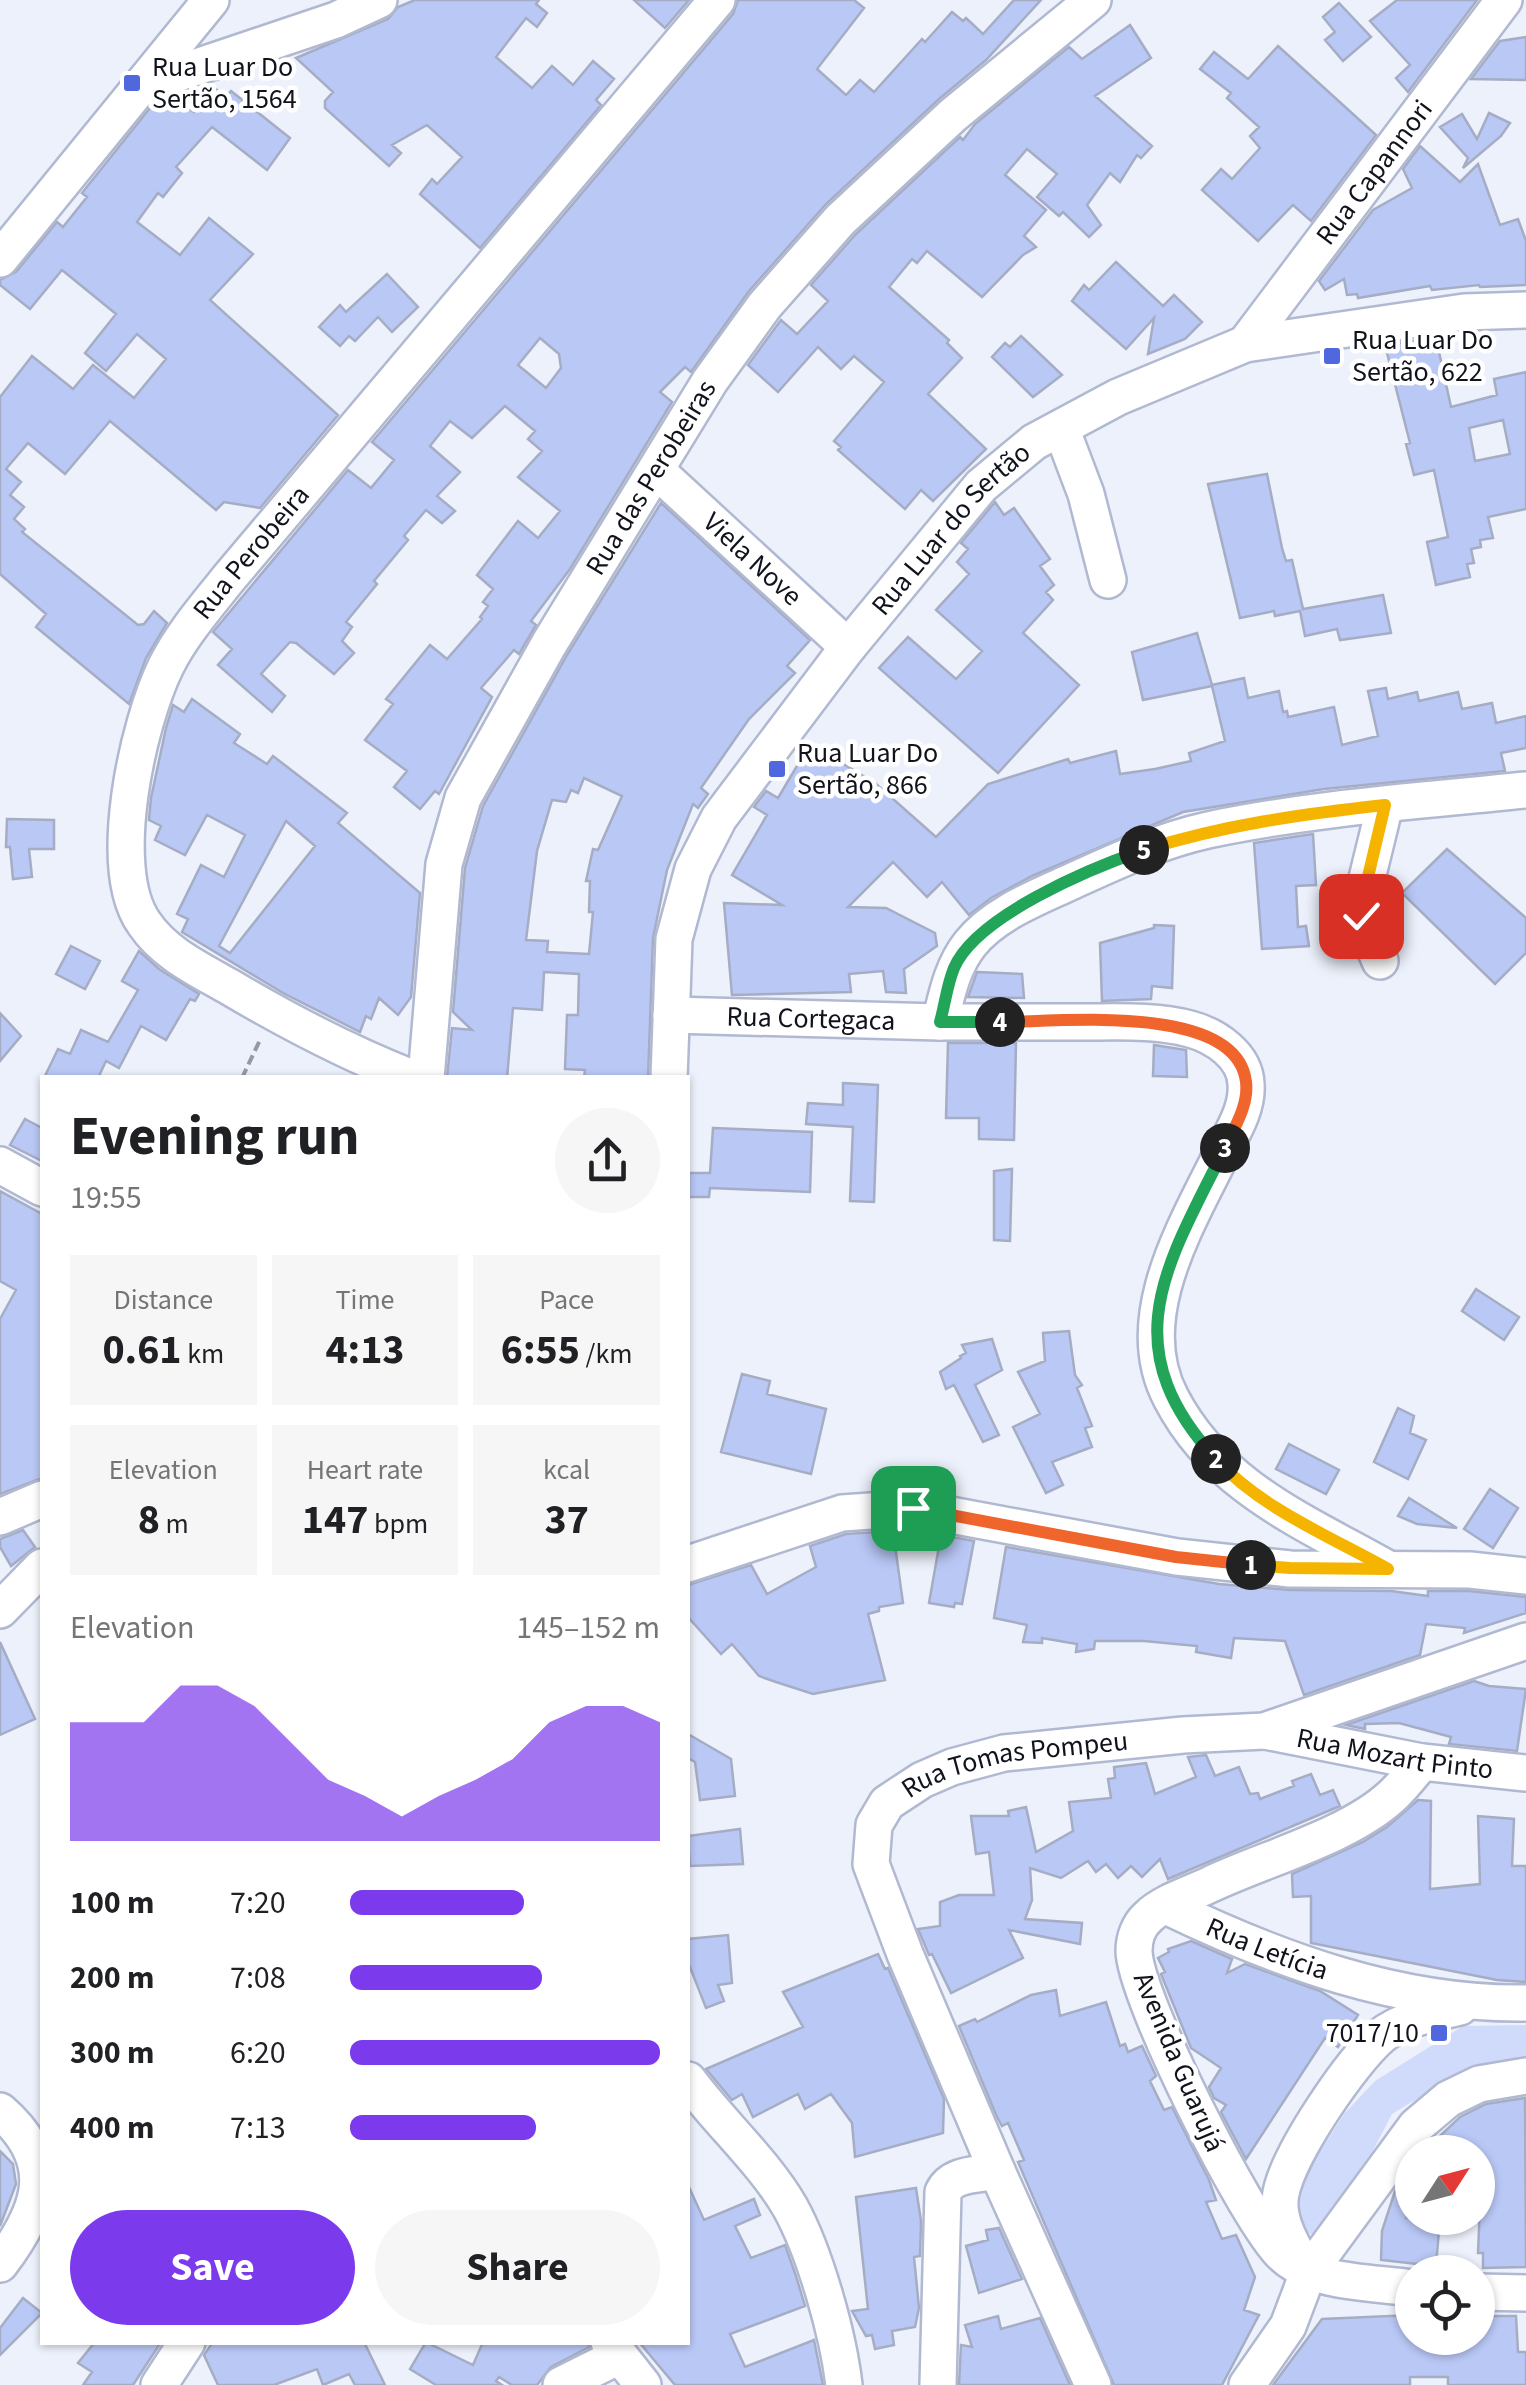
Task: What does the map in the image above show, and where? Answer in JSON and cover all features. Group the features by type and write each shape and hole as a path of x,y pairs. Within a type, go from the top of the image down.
{"street":[{"path":"0,259 211,0"},
{"path":"144,85 336,20 380,0"},
{"name":"Rua Perobeira","path":"406,1075 273,1013 175,956 142,922 130,890 129,814 132,772 154,692 180,642 228,580 718,0"},
{"name":"Rua das Perobeiras","path":"426,1075 444,864 463,798 550,644 710,382 765,305 840,220 954,115 1093,0"},
{"name":"Rua Capannori","path":"1244,344 1504,0"},
{"name":"Rua Luar do Sertão","path":"669,1075 674,939 693,869 719,818 848,647 982,486 1034,442 1118,396 1244,344 1464,312 1526,310"},
{"path":"1061,428 1086,494 1108,580"},
{"name":"Viela Nove","path":"656,470 848,647"},
{"path":"940,1022 955,967 972,941 996,920 1039,896 1138,852 1206,831 1295,815 1526,790"},
{"path":"1380,962 1361,916 1385,805"},
{"name":"Rua Cortegaca","path":"671,1015 940,1022 1146,1022 1192,1029 1222,1043 1240,1062 1247,1083 1242,1112 1188,1223 1159,1298 1156,1349 1168,1395 1194,1436 1230,1476 1278,1508 1388,1569"},
{"path":"0,1164 40,1187"},
{"path":"0,1517 40,1500"},
{"path":"690,1563 842,1513 913,1508 1176,1557 1290,1568 1470,1570 1526,1576"},
{"path":"0,1610 40,1569"},
{"name":"Rua Tomas Pompeu","path":"1093,2385 997,2171 871,1864 874,1825 886,1804 922,1780 952,1767 1004,1754 1183,1735 1264,1731 1526,1641"},
{"name":"Rua Mozart Pinto","path":"1264,1731 1422,1762 1526,1773"},
{"name":"Avenida Guarujá","path":"1308,2272 1284,2256 1264,2233 1209,2135 1142,1984 1134,1953 1136,1935 1148,1917 1166,1906 1363,1817 1391,1797 1422,1762"},
{"name":"Rua Letícia","path":"1166,1906 1277,1956 1372,1984 1475,2004 1526,2003"},
{"path":"1372,1984 1383,2034"},
{"path":"1308,2272 1288,2238 1280,2194 1324,2107 1383,2034 1424,2015 1475,2004"},
{"path":"1247,2385 1288,2326 1308,2272 1416,2126 1448,2099 1479,2084 1526,2076"},
{"path":"690,2082 789,2206 810,2254 841,2360 844,2385"},
{"path":"0,2110 20,2128 37,2166 38,2200 18,2241 0,2264"},
{"path":"938,2385 943,2192 947,2184 958,2178 997,2171"},
{"path":"1242,2197 1280,2194"},
{"path":"1308,2272 1395,2285"},
{"path":"1495,2292 1526,2293"},
{"path":"158,2385 185,2345"},
{"path":"561,2385 630,2370"}],"path":[{"path":"243,1075 273,1013"}],"shaded area":[{"path":"1526,2025 1526,2064 1472,2065 1392,2114 1329,2235 1298,2233 1290,2219 1303,2178 1344,2114 1375,2081 1463,2026"}],"building":[{"path":"415,0 539,0 536,4 547,13 537,27 526,18 496,57 532,88 552,66 573,85 593,61 614,79 596,100 601,105 480,248 420,194 432,179 437,184 462,157 427,125 392,145 401,153 389,166 325,108 325,101 333,92 296,58 388,19 398,7"},
{"path":"634,0 689,0 665,28"},
{"path":"738,0 854,0 864,8 817,69 846,95 860,80 874,92 952,12 963,21 966,18 983,34 1014,0 1041,0 986,60 826,204 749,291 691,372 685,367 660,392 672,402 570,569 531,621 536,625 519,654 514,650 481,688 492,697 439,794 435,791 420,809 394,787 407,771 365,740 393,704 386,699 430,645 447,659 482,619 488,606 483,602 493,589 477,575 518,521 538,538 560,511 518,477 542,451 528,439 535,431 505,406 472,438 450,421 430,446 460,472 437,496 455,511 442,523 426,510 404,536 408,540 346,622 352,627 342,641 354,653 334,674 290,642 261,674 285,696 272,712 218,665 232,649 213,632 348,470 371,488 394,460 372,442 733,14","holes":["540,338 559,354 561,368 546,388 518,365"]},
{"path":"1397,0 1477,0 1408,92 1396,78 1410,65 1370,21"},
{"path":"1339,3 1371,37 1343,61 1325,40 1335,32 1323,17"},
{"path":"1130,25 1151,58 1095,96 1152,146 1141,158 1137,155 1120,182 1110,173 1087,205 1101,225 1089,237 1063,212 1059,216 1037,197 1057,174 1027,149 1005,175 1046,210 1024,236 1036,247 982,297 927,251 917,263 912,259 889,287 949,340 947,343 962,358 928,394 986,449 933,501 921,490 905,509 838,450 841,447 834,441 884,382 854,356 841,369 818,347 778,392 748,365 781,320 797,334 828,301 811,285 855,235 960,137 963,140 975,124 1069,47 1082,59"},
{"path":"1526,37 1526,80 1471,79 1500,41"},
{"path":"1278,46 1376,135 1311,221 1293,205 1258,241 1202,190 1221,169 1232,179 1260,148 1250,136 1259,127 1227,98 1231,93 1200,69 1214,52 1248,79"},
{"path":"213,87 226,97 231,91 290,138 267,170 212,127 176,167 182,173 163,197 158,193 137,222 180,255 209,218 253,254 210,300 338,415 260,508 224,502 216,510 110,421 65,474 28,443 6,469 21,482 10,495 24,507 14,519 25,529 22,532 138,625 144,624 154,611 167,623 146,658 129,704 36,627 46,614 0,574 0,397 32,356 73,389 93,365 134,398 166,359 137,334 106,371 85,353 116,314 62,270 30,309 0,285 0,280 16,272 57,222 63,227 87,197 82,193 150,108 174,97 194,112"},
{"path":"1489,113 1510,123 1501,136 1463,168 1468,158 1440,127 1462,114 1477,139"},
{"path":"1420,146 1460,182 1478,164 1500,225 1518,219 1526,241 1526,285 1432,290 1430,286 1358,298 1357,294 1347,295 1344,279 1325,290 1319,281 1373,210 1412,188 1403,169"},
{"path":"1116,262 1163,306 1174,295 1202,322 1185,339 1148,354 1154,318 1126,349 1072,301 1084,285 1089,290"},
{"path":"387,274 418,307 392,332 378,317 355,341 349,336 340,346 319,327 340,305 346,312"},
{"path":"1021,336 1062,375 1033,397 992,357 1005,343 1010,347"},
{"path":"1436,338 1451,407 1497,395 1494,379 1526,372 1526,509 1488,517 1493,538 1480,540 1481,547 1471,549 1474,563 1467,564 1470,577 1436,585 1427,542 1448,537 1434,470 1414,475 1406,444 1410,443 1385,345","holes":["1503,420 1510,454 1475,461 1469,428"]},
{"path":"1267,474 1282,548 1286,561 1292,560 1303,609 1383,595 1391,633 1340,640 1337,629 1305,636 1300,611 1275,616 1274,611 1240,618 1208,484"},
{"path":"995,502 1004,515 1014,508 1050,559 1040,566 1054,585 1046,592 1053,600 1023,633 1079,685 998,773 879,668 908,637 956,679 982,651 936,610 969,574 957,562 968,549 961,543"},
{"path":"661,503 810,640 787,666 795,673 749,719 701,788 708,794 698,808 693,804 667,870 653,938 648,1075 584,1075 585,1070 565,1069 567,1015 578,1015 579,974 544,972 542,1010 513,1008 507,1075 447,1075 452,1028 472,1030 453,1012 465,868 483,806 567,655","holes":["584,778 622,796 598,850 593,849 586,881 590,881 589,912 593,912 589,954 547,952 548,941 526,940 537,851 552,800 566,802 571,790 578,793"]},
{"path":"1197,633 1212,685 1244,678 1248,698 1279,691 1283,712 1287,711 1288,717 1334,707 1342,745 1378,736 1368,691 1386,688 1388,699 1417,692 1419,701 1458,692 1462,709 1492,703 1496,723 1526,716 1526,748 1501,753 1505,771 1324,789 1183,812 1032,876 969,915 942,882 927,897 893,862 848,907 886,908 935,933 937,946 904,969 906,993 886,992 883,971 849,974 851,992 732,995 724,903 782,905 732,875 767,815 754,807 766,791 778,798 810,744 875,783 936,837 988,784 1068,759 1070,763 1116,751 1120,774 1155,769 1191,761 1189,753 1225,741 1212,686 1143,700 1132,652"},
{"path":"192,699 240,734 234,743 267,764 273,756 347,813 338,823 420,893 411,997 398,1015 379,998 371,1019 366,1016 360,1032 283,993 182,932 188,919 177,914 201,865 224,877 245,835 207,815 185,855 155,840 161,826 149,820 151,798 166,728 173,705 184,712","holes":["286,821 315,846 230,953 219,946"]},
{"path":"7,819 54,820 54,849 29,849 32,877 13,879 10,847 6,847"},
{"path":"1313,834 1316,885 1296,886 1298,927 1306,926 1309,946 1262,949 1254,843"},
{"path":"1447,849 1526,918 1526,953 1495,984 1402,893"},
{"path":"1154,925 1174,926 1172,988 1152,986 1151,999 1102,1001 1100,943"},
{"path":"71,946 100,961 85,989 56,974"},
{"path":"139,951 199,994 195,1001 190,999 166,1040 141,1026 119,1068 106,1061 99,1075 45,1075 58,1049 70,1054 81,1030 108,1042 138,990 122,981"},
{"path":"977,972 1022,974 1024,998 968,997"},
{"path":"0,1013 21,1036 0,1061"},
{"path":"948,1043 1016,1043 1014,1140 979,1139 979,1118 946,1118"},
{"path":"1154,1045 1186,1050 1187,1077 1153,1076"},
{"path":"843,1083 878,1085 874,1202 850,1201 853,1127 806,1124 808,1103 843,1105"},
{"path":"25,1119 40,1127 40,1160 10,1145"},
{"path":"713,1128 812,1132 810,1192 710,1188 709,1197 690,1197 690,1173 710,1173"},
{"path":"1012,1169 1010,1241 994,1240 994,1171"},
{"path":"0,1191 40,1213 40,1479 0,1494 0,1319 16,1290 0,1281"},
{"path":"1476,1289 1519,1317 1504,1340 1462,1311"},
{"path":"1069,1331 1075,1375 1082,1385 1077,1388 1092,1426 1085,1428 1092,1447 1052,1462 1063,1485 1046,1493 1013,1427 1040,1414 1018,1372 1045,1361 1043,1333"},
{"path":"992,1339 1002,1370 975,1385 999,1435 983,1442 954,1385 946,1389 940,1372 966,1353 962,1345"},
{"path":"742,1374 770,1381 767,1394 826,1409 811,1474 721,1452"},
{"path":"1398,1408 1414,1416 1410,1433 1426,1440 1408,1479 1374,1462"},
{"path":"1289,1444 1339,1470 1326,1494 1276,1469"},
{"path":"1490,1489 1518,1508 1493,1548 1464,1529"},
{"path":"1409,1498 1457,1528 1417,1524 1398,1516"},
{"path":"23,1530 35,1547 11,1566 0,1547 0,1539"},
{"path":"893,1531 903,1603 879,1607 879,1611 868,1614 885,1680 813,1694 759,1676 732,1644 721,1654 690,1619 691,1584 751,1565 767,1594 816,1567 810,1546 846,1534"},
{"path":"941,1535 974,1541 962,1604 955,1603 954,1607 929,1603"},
{"path":"1006,1547 1219,1584 1428,1596 1428,1591 1469,1591 1526,1597 1526,1613 1464,1633 1465,1628 1426,1624 1420,1655 1304,1695 1285,1641 1234,1638 1231,1658 1196,1652 1197,1646 1144,1641 1095,1641 1094,1649 1076,1652 1077,1644 1042,1638 1042,1643 1023,1642 1027,1625 994,1618"},
{"path":"0,1642 35,1719 0,1735"},
{"path":"1474,1681 1526,1689 1517,1751 1449,1744 1451,1737 1399,1723 1365,1724 1365,1729 1346,1725"},
{"path":"690,1735 731,1759 735,1796 700,1800 695,1762 690,1759"},
{"path":"1206,1755 1215,1776 1239,1767 1250,1794 1258,1793 1260,1799 1294,1786 1292,1781 1311,1774 1320,1795 1333,1790 1340,1806 1168,1879 1160,1859 1142,1877 1131,1866 1118,1878 1106,1864 1096,1872 1088,1861 1061,1878 1030,1868 1032,1900 1025,1919 1082,1923 1080,1944 1009,1930 1023,1958 951,1993 918,1929 940,1926 940,1902 959,1895 994,1895 989,1852 976,1854 971,1816 1009,1816 1008,1811 1026,1807 1036,1852 1073,1831 1069,1802 1111,1798 1108,1779 1115,1778 1114,1767 1146,1763 1155,1794 1196,1777 1188,1757"},
{"path":"1418,1800 1431,1801 1430,1889 1480,1884 1478,1816 1514,1819 1512,1866 1526,1866 1526,1982 1497,1980 1311,1943 1311,1896 1293,1897 1292,1874 1363,1842"},
{"path":"740,1829 743,1864 690,1866 690,1836"},
{"path":"728,1935 732,1983 718,1985 724,2001 706,2008 690,1967 690,1939"},
{"path":"1191,1941 1232,1959 1227,1973 1245,1964 1320,1991 1358,2015 1338,2047 1325,2038 1246,2159 1221,2112 1226,2105 1214,2098 1209,2087 1221,2068 1191,2048 1161,1974 1165,1972 1158,1958 1168,1949"},
{"path":"878,1954 885,1969 888,1968 944,2099 943,2133 855,2157 852,2123 831,2094 805,2109 798,2094 753,2117 742,2094 732,2100 706,2069 803,2027 783,1992"},
{"path":"1056,1990 1060,2016 1106,2002 1120,2046 1125,2044 1128,2052 1142,2046 1156,2076 1150,2081 1164,2110 1172,2107 1209,2180 1216,2200 1206,2202 1222,2239 1236,2235 1255,2277 1244,2310 1259,2315 1222,2385 1114,2385 1018,2162 1024,2160 1008,2123 1002,2126 997,2117 959,2026 975,2019 977,2022 1031,1995"},
{"path":"1525,2098 1526,2267 1495,2268 1495,2255 1478,2253 1479,2235 1495,2235 1495,2135 1441,2135 1460,2117 1486,2104"},
{"path":"0,2151 13,2164 16,2184 0,2226"},
{"path":"916,2188 921,2221 920,2256 914,2257 919,2308 915,2327 892,2331 894,2345 875,2349 872,2335 866,2336 852,2311 868,2309 856,2197"},
{"path":"690,2189 704,2220 754,2199 760,2215 735,2226 751,2258 785,2245 805,2306 730,2334 745,2367 814,2340 823,2385 675,2385 642,2345 690,2345"},
{"path":"1395,2191 1395,2235 1439,2235 1437,2255 1395,2255 1395,2262 1381,2260 1382,2231"},
{"path":"999,2228 1022,2279 979,2293 966,2246 988,2240 986,2230"},
{"path":"23,2298 40,2311 0,2355 0,2328"},
{"path":"998,2316 1001,2329 1040,2318 1070,2385 959,2385 961,2345 972,2347 965,2325"},
{"path":"1395,2316 1395,2355 1495,2355 1495,2316 1516,2316 1518,2352 1526,2352 1526,2385 1448,2385 1448,2377 1410,2377 1410,2385 1273,2385 1322,2319"},
{"path":"93,2345 159,2345 133,2385 83,2385 92,2372 78,2363"},
{"path":"211,2345 365,2345 385,2385 355,2385 349,2374 323,2385 317,2369 274,2385 218,2385 204,2355"},
{"path":"424,2345 432,2345 473,2365 482,2345 589,2347 551,2367 537,2385 512,2385 499,2377 496,2381 502,2385 436,2385 410,2369"}],"place":[{"name":"Rua Luar Do Sertão, 1564","path":"132,83"},
{"name":"Rua Luar Do Sertão, 622","path":"1332,356"},
{"name":"Rua Luar Do Sertão, 866","path":"777,769"},
{"name":"7017/10","path":"1439,2033"}],"route":[{"path":"913,1508 1176,1557 1290,1568 1388,1569 1278,1508 1230,1476 1194,1436 1168,1395 1156,1349 1159,1298 1188,1223 1242,1112 1247,1083 1240,1062 1222,1043 1192,1029 1146,1022 940,1022 955,967 972,941 996,920 1039,896 1138,852 1206,831 1295,815 1385,805 1361,916"}]}
